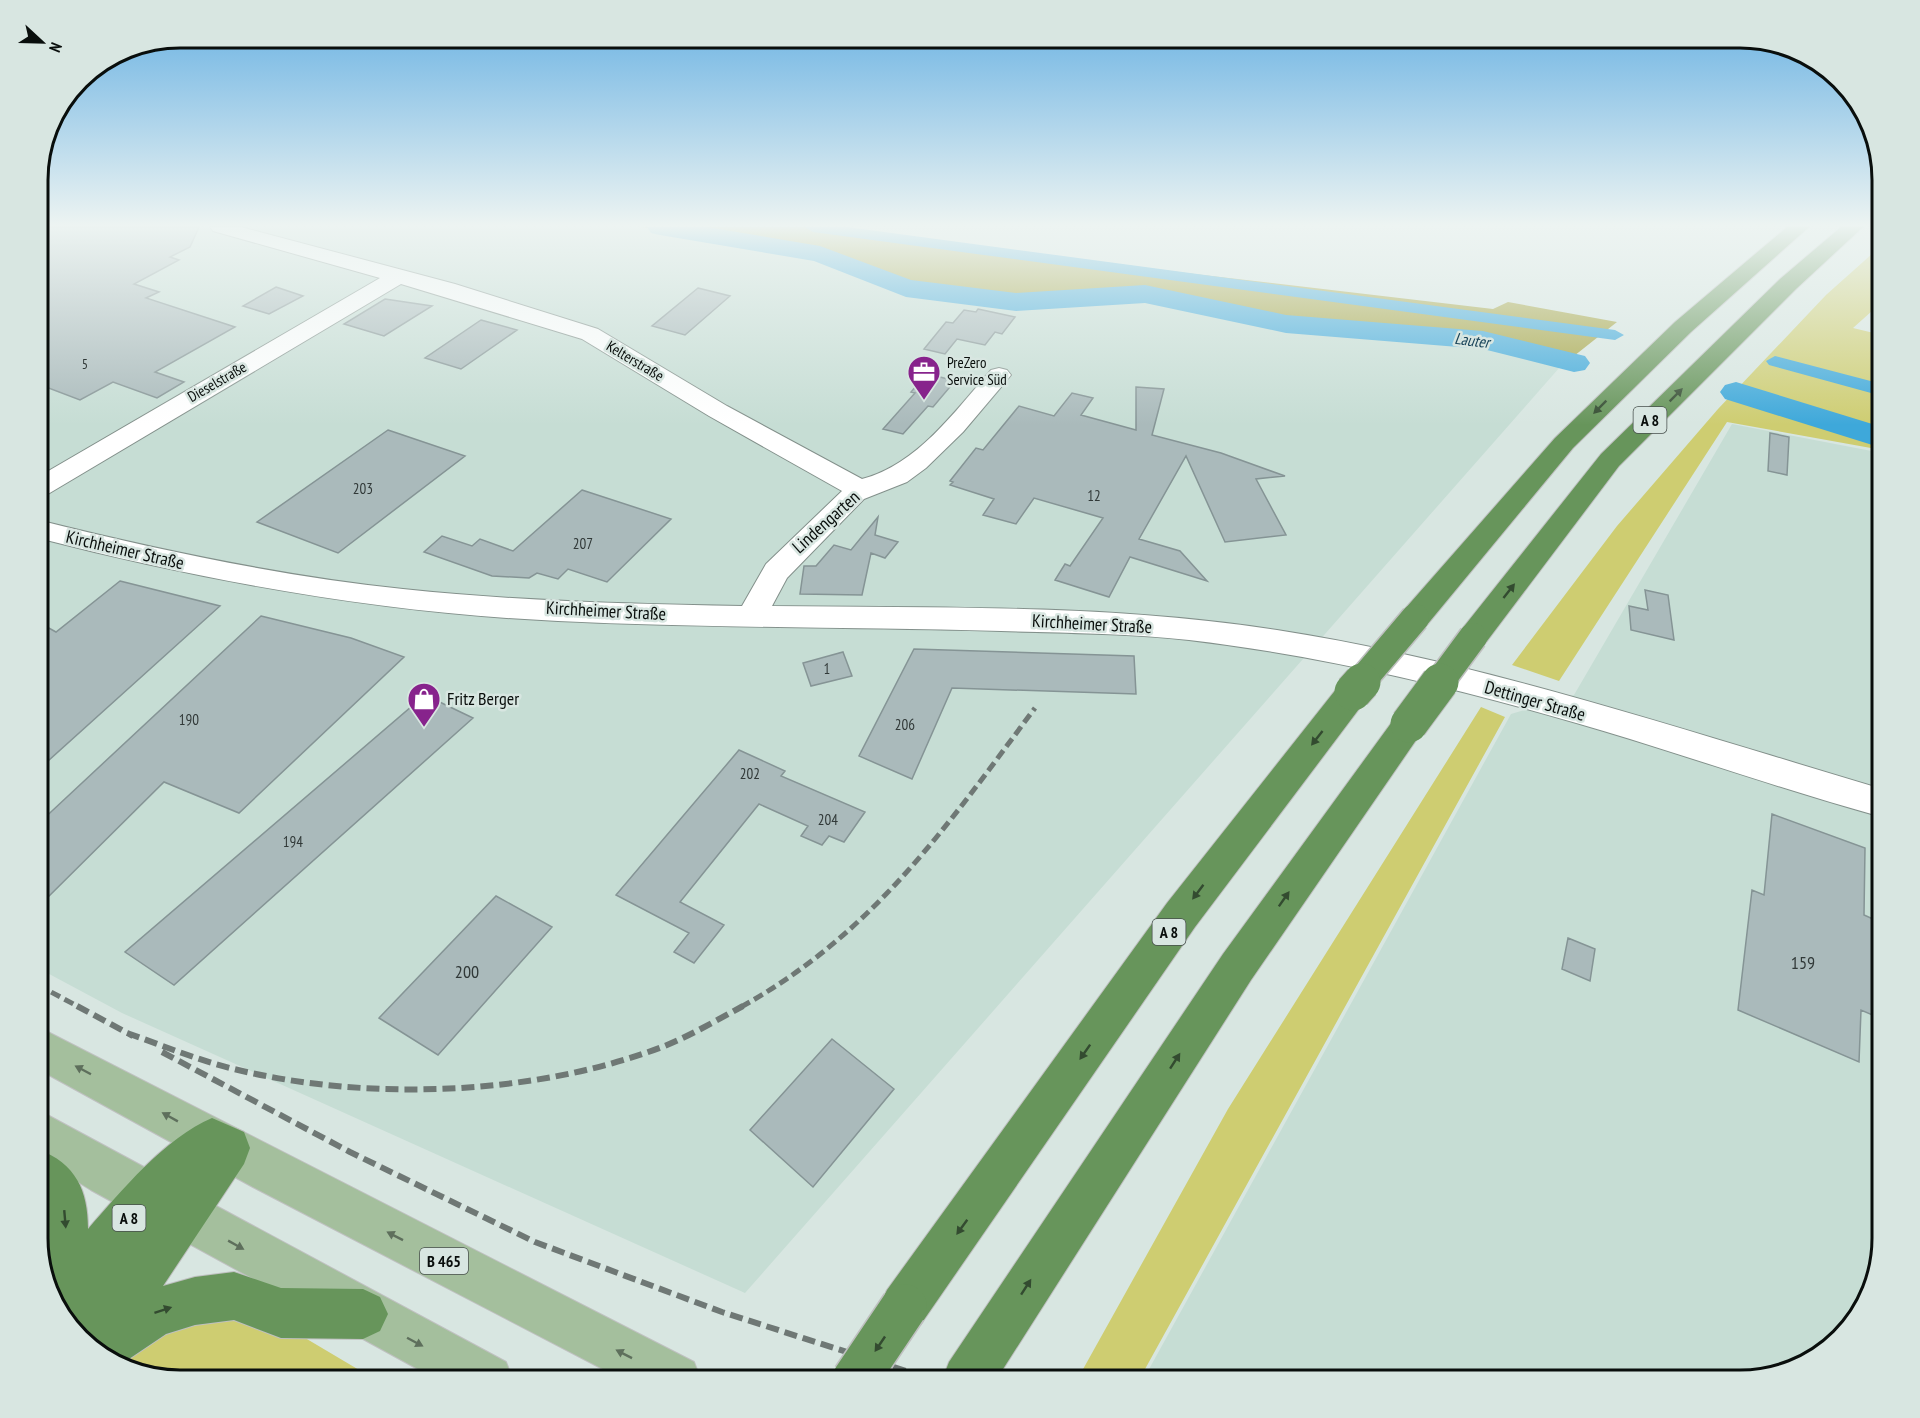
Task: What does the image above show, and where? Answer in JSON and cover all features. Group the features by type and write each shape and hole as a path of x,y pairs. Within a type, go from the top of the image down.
{"highway":[{"name":"A 8","path":"862,1370 1181,915 1353,692 1564,443 1683,327 1722,293"},
{"name":"A 8","path":"973,1370 1237,967 1408,724 1473,637 1610,460 1779,293"},
{"name":"A 8","path":"63,1298 166,1206 220,1144"},
{"path":"48,1182 63,1196 66,1229 62,1268 56,1283"},
{"name":"A 8","path":"89,1333 154,1260 166,1206"},
{"path":"105,1346 154,1313 195,1301 234,1296 281,1313 363,1314"}],"main road":[{"name":"B 465","path":"48,1052 657,1370"},
{"path":"48,1138 166,1206 469,1370"}],"street":[{"name":"Dieselstraße","path":"48,482 369,293"},
{"name":"Kelterstraße","path":"460,293 590,334 718,411 859,489"},
{"name":"Lindengarten","path":"754,616 758,598 779,566 838,513 859,489 879,486 902,474 963,417 999,375"},
{"name":"Kirchheimer Straße","path":"48,532 127,552 215,570 364,594 449,603 573,611 938,618 1181,628"},
{"name":"Dettinger Straße","path":"1181,628 1262,638 1418,669 1536,701 1872,800"}],"shaded area":[{"path":"48,293 912,293 1016,306 1144,297 1292,329 1478,344 1560,367 745,1293 122,1013 48,973"},
{"path":"912,293 1358,293 1493,309 1508,302 1617,322 1560,367 1478,344 1292,329 1144,297 1016,306"},
{"path":"1872,293 1872,311 1853,328 1872,333 1872,448 1727,422 1559,681 1512,665 1617,526 1718,409 1826,295"},
{"path":"1732,424 1872,451 1872,1246 1865,1280 1854,1304 1833,1331 1813,1348 1782,1363 1748,1370 1149,1370 1511,714 1574,695"},
{"path":"1481,707 1505,717 1145,1370 1083,1370 1228,1109"},
{"path":"263,1313 359,1370 163,1369 138,1363 115,1352 157,1325"}],"building":[{"path":"48,293 156,293 146,298 235,327 155,372 184,382 157,398 113,382 80,400 48,388"},
{"path":"265,293 295,293 303,296 269,314 243,306"},
{"path":"692,293 719,293 730,296 685,335 652,326"},
{"path":"385,299 432,306 384,336 344,324"},
{"path":"978,309 1015,317 1002,334 995,332 985,345 957,339 945,354 924,349 946,322 953,323 964,310 976,312"},
{"path":"481,320 517,330 461,369 425,358"},
{"path":"934,371 940,377 955,381 933,407 928,406 903,434 883,429 915,393 911,392 927,373 932,374"},
{"path":"1136,387 1164,389 1152,435 1221,453 1285,476 1256,479 1286,535 1225,542 1186,456 1139,539 1180,551 1207,581 1130,557 1109,597 1055,580 1065,564 1070,566 1103,518 1034,498 1016,524 983,515 994,499 950,485 953,482 950,481 976,448 983,450 1019,406 1054,416 1072,393 1093,398 1081,415 1136,430"},
{"path":"388,430 465,456 338,553 257,522"},
{"path":"1770,433 1789,437 1787,475 1768,471"},
{"path":"582,490 671,519 607,582 568,569 558,579 537,573 529,578 492,576 424,552 442,536 472,546 480,539 513,551"},
{"path":"878,517 875,535 898,542 885,558 871,553 862,595 800,594 804,566 816,566 834,545 851,550"},
{"path":"120,581 220,606 48,761 48,628 56,632"},
{"path":"1645,590 1668,595 1674,640 1631,630 1629,606 1648,610"},
{"path":"261,616 351,638 404,657 239,813 164,782 48,897 48,815"},
{"path":"914,649 1134,656 1136,694 952,688 912,779 859,756"},
{"path":"843,652 852,676 811,686 803,663"},
{"path":"425,695 473,718 174,985 125,952"},
{"path":"739,750 785,771 781,776 865,812 844,842 829,836 822,845 801,836 808,826 759,804 680,902 724,925 694,963 674,952 689,933 616,895"},
{"path":"1772,814 1865,848 1864,915 1872,919 1872,1015 1861,1010 1859,1062 1738,1010 1752,890 1764,895"},
{"path":"496,896 552,927 438,1055 379,1018"},
{"path":"1568,938 1595,949 1590,981 1562,969"},
{"path":"832,1039 894,1089 813,1187 750,1130"}],"waterway":[{"name":"Lauter","path":"947,293 1016,302 1145,294 1286,324 1483,340 1574,363"},
{"path":"1304,293 1615,335"},
{"path":"1775,361 1872,387"},
{"name":"Lauter","path":"1736,392 1872,435"}],"railway":[{"path":"741,1007 788,978 831,946 869,911 938,835 1035,708"},
{"path":"48,990 79,1007"},
{"path":"77,1006 128,1033"},
{"path":"128,1033 230,1068 282,1079 336,1086 448,1089 559,1076 612,1063 672,1043 743,1006"},
{"path":"128,1033 133,1036"},
{"path":"162,1052 350,1152 535,1242 722,1312 903,1370"}],"place":[{"name":"PreZero Service Süd","path":"924,401"},
{"name":"Fritz Berger","path":"424,728"}]}
